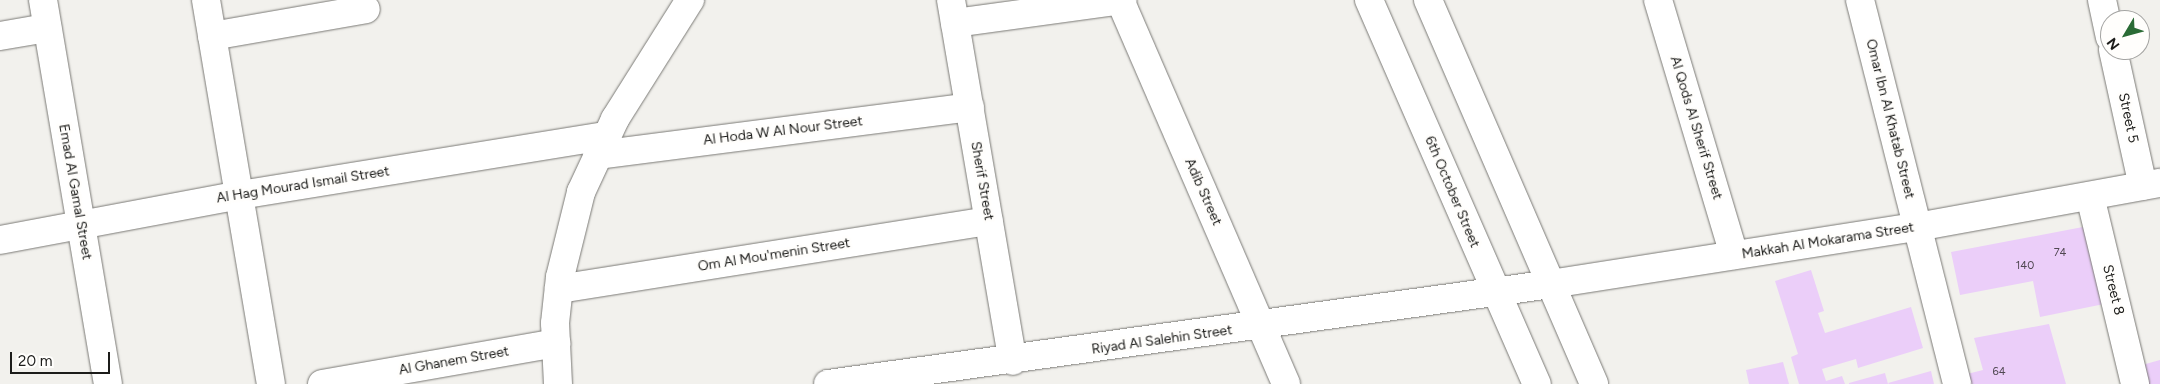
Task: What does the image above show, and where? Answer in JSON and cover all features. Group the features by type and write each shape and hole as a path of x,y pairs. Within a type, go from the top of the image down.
{"street":[{"name":"Emad Al Gamal Street","path":"43,0 108,384"},
{"path":"206,0 272,384"},
{"path":"558,384 556,343 559,289 569,231 601,145 690,0"},
{"path":"953,11 1120,0"},
{"name":"Adib Street","path":"1120,0 1286,384"},
{"name":"6th October Street","path":"1369,0 1537,384"},
{"path":"1428,0 1594,384"},
{"name":"Al Qods Al Sherif Street","path":"1658,0 1734,255"},
{"name":"Omar Ibn Al Khatab Street","path":"1860,0 1958,384"},
{"path":"212,36 366,9"},
{"name":"Sherif Street","path":"953,11 1013,361"},
{"path":"0,36 47,28"},
{"name":"Street 5","path":"2116,60 2151,184"},
{"name":"Al Hoda W Al Nour Street","path":"601,145 970,107"},
{"name":"Al Hag Mourad Ismail Street","path":"0,240 240,195 601,145"},
{"name":"Makkah Al Mokarama Street","path":"1495,291 1917,227 2151,184"},
{"name":"Street 8","path":"2090,196 2135,384"},
{"name":"Om Al Mou'menin Street","path":"559,289 989,221"},
{"name":"Riyad Al Salehin Street","path":"828,384 1013,361 1495,291"},
{"name":"Al Ghanem Street","path":"322,384 556,343"}],"building":[{"path":"2088,226 2104,304 2040,317 2033,281 1960,295 1951,252"},
{"path":"1811,270 1824,311 1818,313 1825,333 1911,307 1923,348 1858,368 1856,359 1822,369 1826,381 1842,376 1845,384 1799,384 1791,357 1798,354 1775,281"},
{"path":"2049,324 2066,384 1965,384 1963,375 1983,370 1974,338"},
{"path":"2160,360 2160,384 2148,384 2142,365"},
{"path":"1783,362 1789,384 1749,384 1746,370"},
{"path":"1931,371 1934,384 1888,383"},
{"path":"1885,373 1888,384 1849,384 1849,383"}]}
